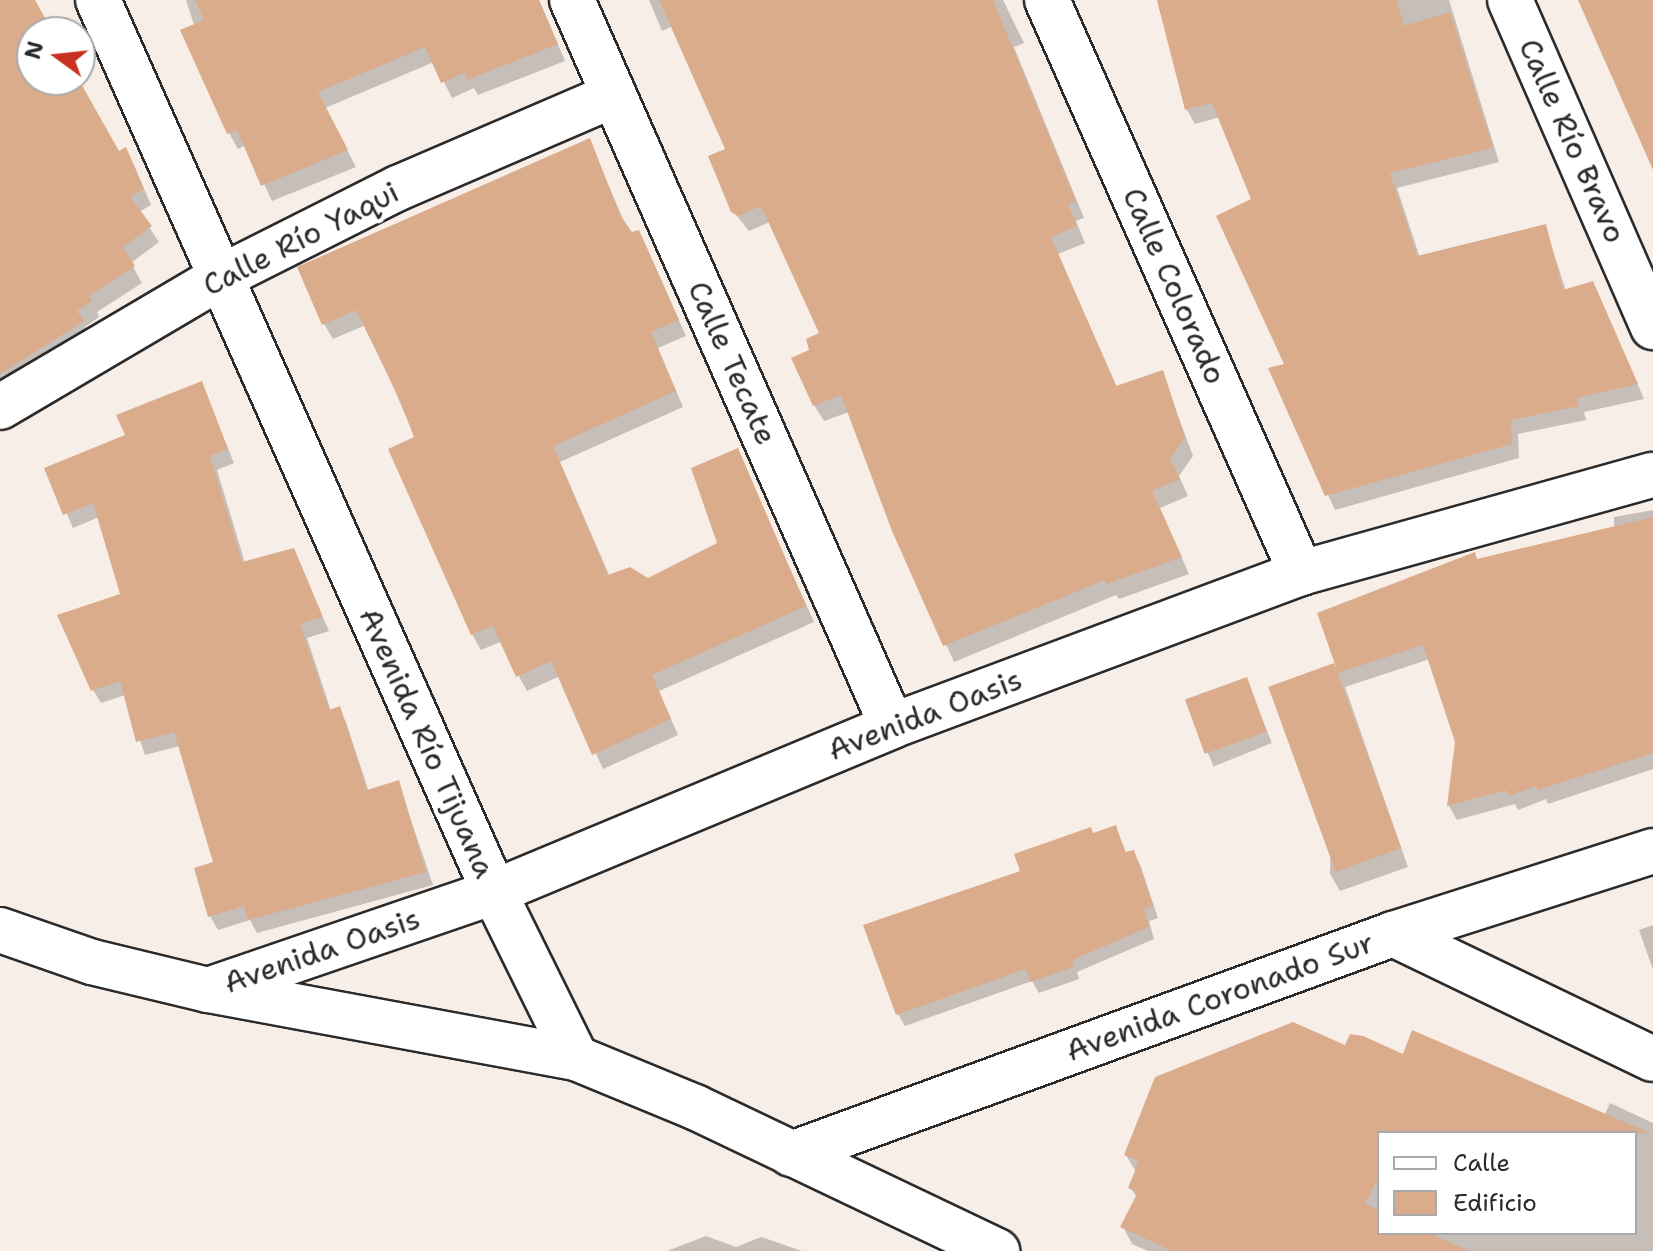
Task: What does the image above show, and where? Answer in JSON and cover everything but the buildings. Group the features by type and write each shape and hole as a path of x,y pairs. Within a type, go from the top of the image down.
{"street":[{"name":"Avenida Río Tijuana","path":"98,0 494,892 576,1058"},
{"name":"Calle Tecate","path":"572,0 892,726"},
{"name":"Calle Colorado","path":"1047,0 1301,573"},
{"name":"Calle Río Bravo","path":"1510,0 1653,327"},
{"name":"Calle Río Yaqui","path":"0,407 221,277 398,188 614,95"},
{"name":"Avenida Oasis","path":"208,990 494,892 892,726 1301,573 1653,475"},
{"name":"Avenida Coronado Sur","path":"791,1154 1393,934 1653,851"},
{"name":"Avenida Oasis","path":"0,930 92,962 208,990 576,1058"},
{"path":"1393,934 1653,1059"},
{"path":"576,1058 695,1107 997,1251"}]}
